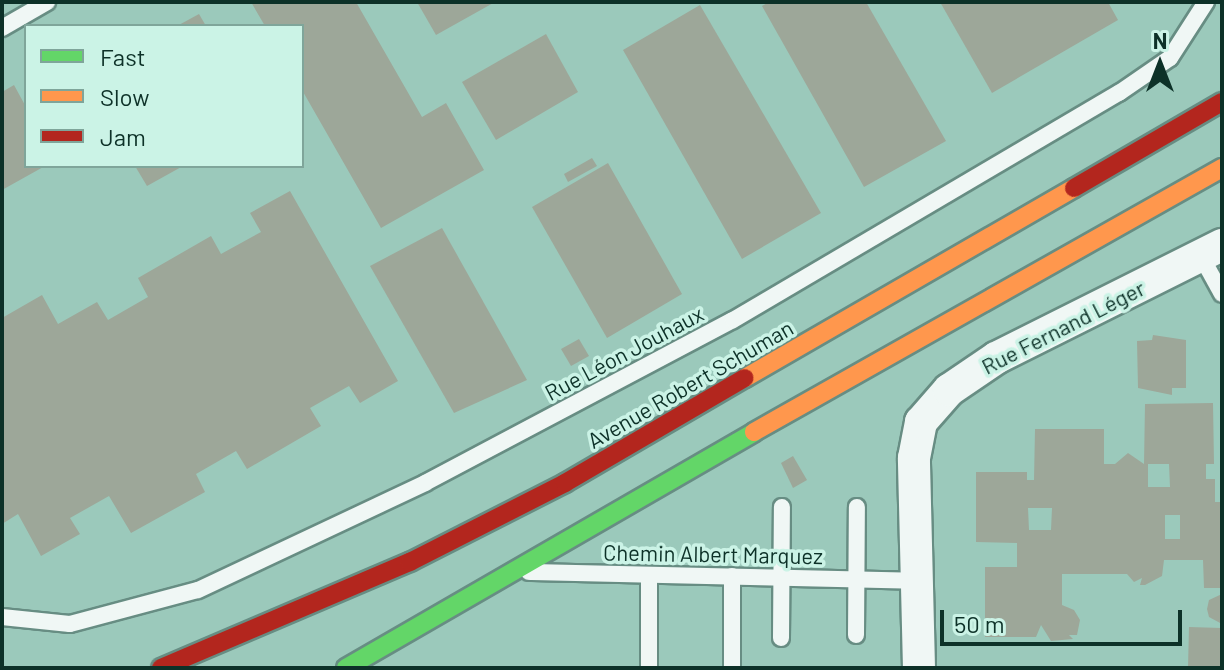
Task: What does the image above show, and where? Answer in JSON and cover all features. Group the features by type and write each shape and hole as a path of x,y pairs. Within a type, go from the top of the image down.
{"main road":[{"name":"Avenue Robert Schuman","path":"161,668 410,562 565,483 1222,102"},
{"path":"346,668 507,571 1222,168"}],"street":[{"name":"Rue Fernand Léger","path":"919,668 914,458 921,422 939,401 996,358 1212,251"}],"lane":[{"path":"2,28 47,2"},
{"name":"Rue Léon Jouhaux","path":"2,617 70,624 198,590 425,483 733,320 1119,93 1170,58 1206,2"},
{"path":"1212,251 1222,294"},
{"path":"781,638 782,507"},
{"path":"856,635 857,507"},
{"name":"Chemin Albert Marquez","path":"507,571 917,581"},
{"path":"649,575 649,668"},
{"path":"732,576 732,668"}],"building":[{"path":"251,2 356,2 422,117 446,103 484,170 381,228 304,93 304,24 264,24"},
{"path":"417,2 495,2 436,35"},
{"path":"769,2 866,2 946,141 864,187 762,6"},
{"path":"940,2 1108,2 1118,20 992,93"},
{"path":"700,5 821,213 742,259 623,50"},
{"path":"199,14 205,24 181,24"},
{"path":"546,34 578,92 496,140 462,82"},
{"path":"14,85 24,103 24,168 41,168 2,190 2,92"},
{"path":"592,158 597,166 568,182 564,174"},
{"path":"608,163 682,294 607,338 532,207"},
{"path":"136,168 179,168 147,186"},
{"path":"290,191 398,381 360,403 349,386 310,408 321,426 247,469 236,451 196,474 205,492 131,533 109,496 70,518 80,534 41,556 18,514 2,524 2,318 42,295 58,324 97,302 108,320 148,297 138,278 211,236 221,254 261,232 250,213"},
{"path":"442,228 527,380 454,413 370,266"},
{"path":"1153,335 1186,340 1186,388 1172,388 1172,395 1138,388 1137,341 1152,340"},
{"path":"579,339 589,356 571,366 561,349"},
{"path":"1213,403 1214,464 1206,464 1206,479 1215,479 1215,502 1222,502 1222,588 1204,588 1203,560 1164,560 1162,576 1145,585 1140,585 1142,578 1134,582 1127,574 1062,574 1062,605 1074,610 1080,620 1077,635 1069,635 1073,639 1051,641 1041,625 1036,637 985,637 985,567 1017,567 1017,543 976,542 976,472 1027,472 1027,480 1034,480 1035,429 1104,429 1104,464 1115,464 1128,453 1144,464 1145,404","holes":["1148,464 1169,464 1170,487 1148,487","1028,508 1052,508 1051,530 1029,530","1165,515 1180,515 1180,539 1165,539"]},
{"path":"793,456 807,480 793,488 781,463"},
{"path":"1222,594 1222,624 1209,617 1207,609 1209,600"},
{"path":"1189,627 1222,628 1222,668 1188,668"}],"traffic: fast":[{"path":"346,668 754,432"}],"traffic: slow":[{"path":"754,432 1222,168"},
{"path":"745,378 1074,188"}],"traffic: jam":[{"path":"1074,188 1222,102"},
{"path":"161,668 410,562 565,483 745,378"}]}
